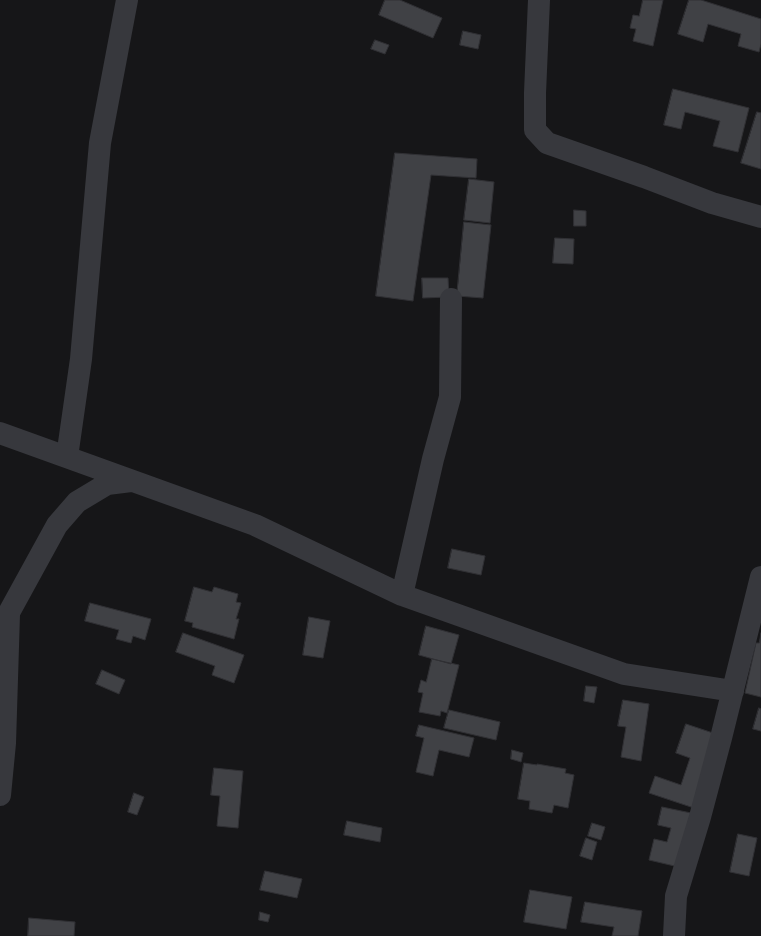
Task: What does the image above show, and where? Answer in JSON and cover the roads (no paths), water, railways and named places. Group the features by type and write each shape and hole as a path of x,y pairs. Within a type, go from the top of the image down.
{"street":[{"path":"67,457 81,359 100,143 127,0"},
{"path":"539,0 535,130 547,143 712,203 761,217"},
{"path":"402,595 433,459 450,397 451,300"},
{"path":"0,433 255,525 402,595 624,674 733,691"},
{"path":"0,795 5,744 4,622 57,525 77,502 107,484 132,481"},
{"path":"674,936 676,896 700,817 733,691 757,608 761,577"}]}
